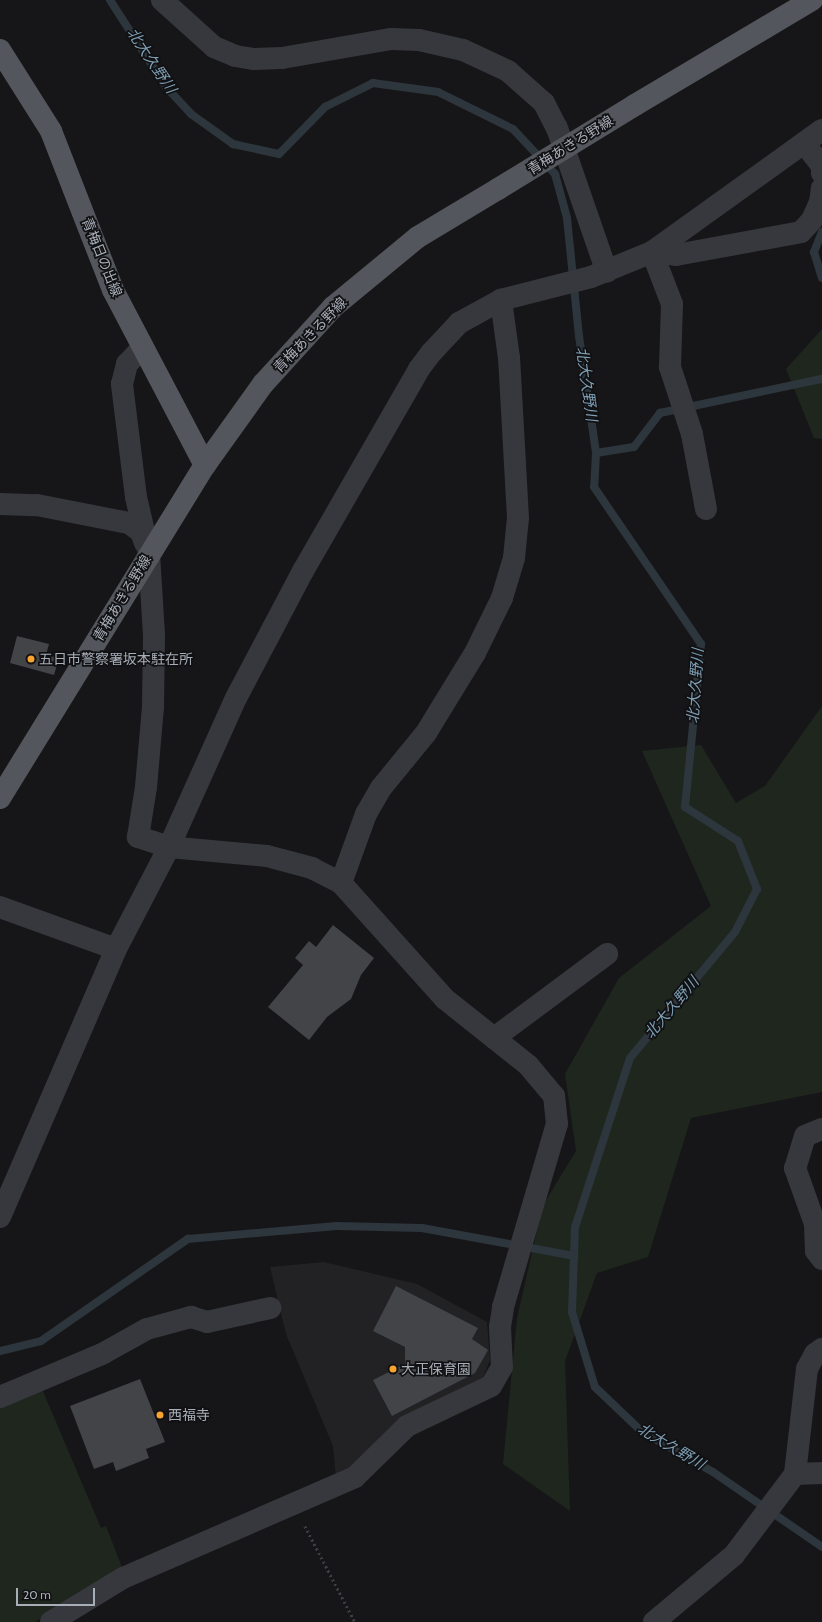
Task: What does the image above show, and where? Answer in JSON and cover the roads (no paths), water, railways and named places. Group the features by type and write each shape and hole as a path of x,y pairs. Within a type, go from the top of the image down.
{"main road":[{"name":"青梅あきる野線","path":"0,798 205,465 264,384 333,307 418,237 635,105 812,0"},
{"name":"青梅日の出線","path":"0,50 59,147 103,266 205,465"}],"street":[{"path":"162,0 214,47 235,56 252,59 282,58 391,39 419,40 463,50 508,71 544,103 557,128 599,274"},
{"path":"0,1217 116,949 169,847 244,683 303,572 419,369 459,323 501,300 599,274 652,252 822,130"},
{"path":"804,143 822,166 822,172"},
{"path":"652,252 676,255 801,232 812,220 820,202 822,188"},
{"path":"652,252 672,304 670,367 688,422 706,509"},
{"path":"341,883 366,814 382,788 426,733 475,653 502,598 514,558 518,518 509,358 501,300"},
{"path":"51,1622 123,1578 355,1477 407,1426 491,1386 502,1367 500,1327 503,1307 557,1124 554,1096 528,1065 445,999 341,883 312,868 267,856 169,847 138,837 146,787 152,706 154,635 150,553 136,497 122,384 127,364 144,347"},
{"path":"0,504 37,505 129,522 141,532 150,553"},
{"path":"0,907 116,949"},
{"path":"494,1038 607,954"},
{"path":"822,1129 805,1136 795,1168 815,1224 816,1251 822,1259"},
{"path":"0,1397 102,1354 147,1329 191,1317 207,1322 270,1308"},
{"path":"654,1622 734,1555 780,1496 795,1474 808,1369 815,1354 822,1349"},
{"path":"795,1474 822,1473"}],"waterway":[{"name":"北大久野川","path":"110,0 166,87 191,114 233,144 279,154 325,107 373,83 438,92 513,129 555,174 567,218 579,336 596,453 594,487 701,644 685,807 738,841 757,889 735,932 630,1058 575,1227 572,1312 595,1387 641,1431 713,1472 822,1547"},
{"path":"822,232 814,252 822,278"},
{"path":"596,453 634,447 660,413 822,379"},
{"path":"0,1351 41,1341 188,1239 336,1226 422,1228 574,1256"}],"place":[{"name":"五日市警察署坂本駐在所","path":"31,659"},
{"name":"大正保育園","path":"393,1369"},
{"name":"西福寺","path":"160,1415"}]}
